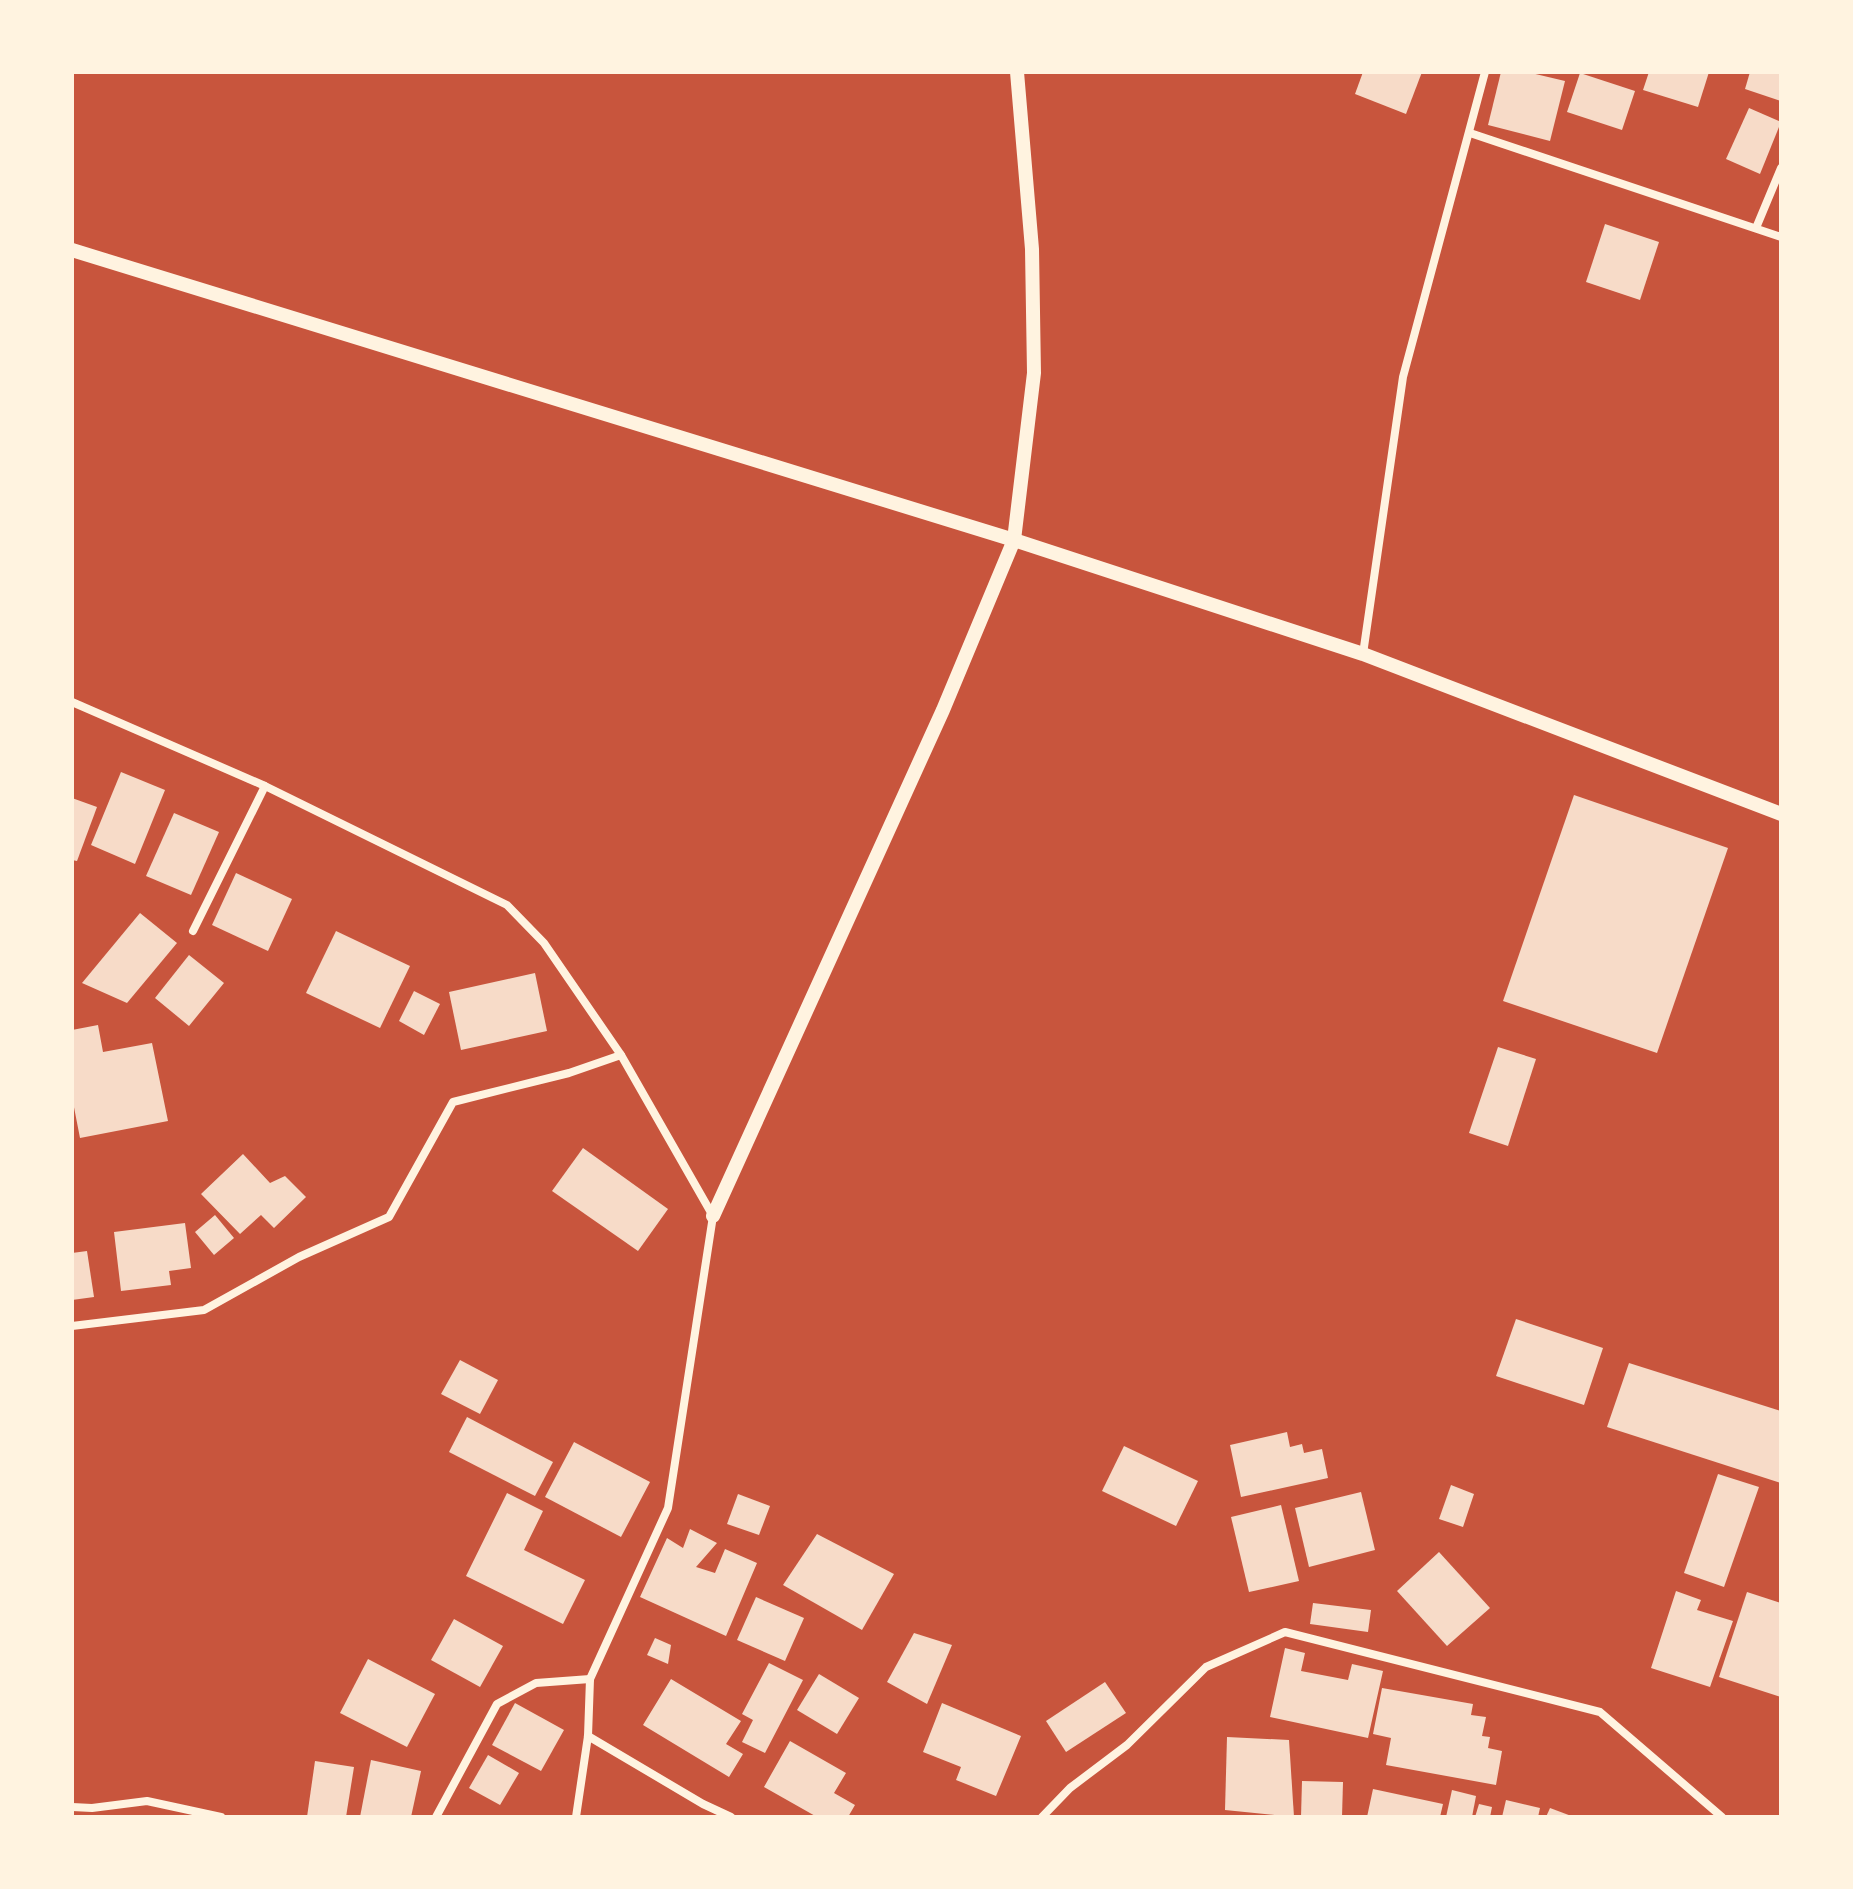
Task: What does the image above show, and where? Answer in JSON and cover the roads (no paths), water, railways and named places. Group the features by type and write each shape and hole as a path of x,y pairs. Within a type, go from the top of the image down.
{"street":[{"path":"576,1817 588,1736 590,1679 668,1508 713,1216 943,710 1014,540 1034,373 1032,249 1017,72"},
{"path":"1363,654 1403,377 1485,72"},
{"path":"1470,133 1781,237"},
{"path":"1756,228 1781,168"},
{"path":"72,250 1014,540 1363,654 1781,814"},
{"path":"72,702 265,786 507,905 544,943 621,1055 713,1216"},
{"path":"193,931 265,786"},
{"path":"72,1326 204,1310 299,1257 389,1217 453,1102 569,1073 621,1055"},
{"path":"1042,1817 1070,1788 1127,1745 1206,1667 1285,1632 1600,1712 1722,1817"},
{"path":"436,1817 497,1704 536,1683 590,1679"},
{"path":"588,1736 703,1804 731,1817"},
{"path":"72,1807 92,1808 147,1801 221,1817"}]}
